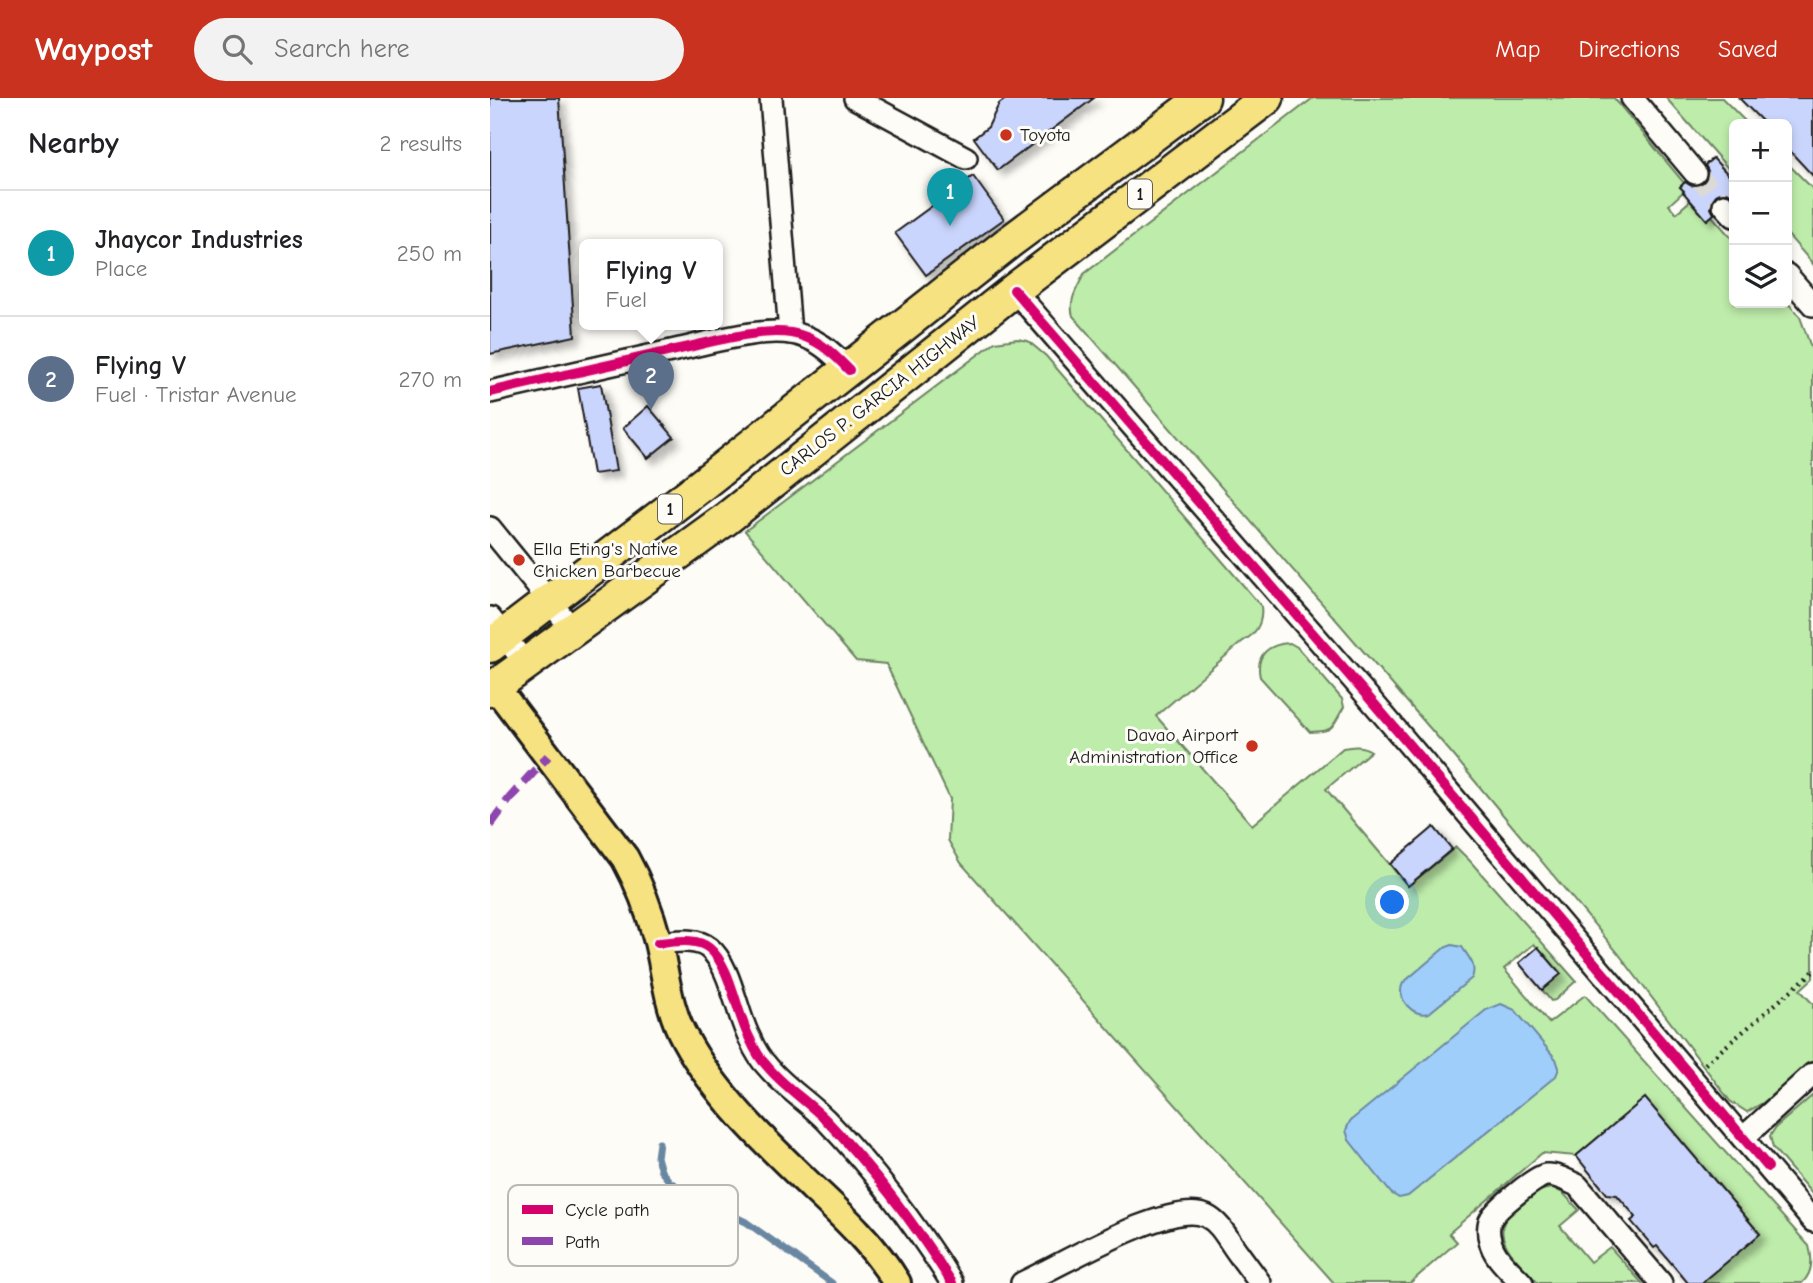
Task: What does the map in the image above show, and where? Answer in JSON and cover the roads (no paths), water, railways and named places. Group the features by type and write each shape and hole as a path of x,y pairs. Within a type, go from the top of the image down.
{"highway":[{"name":"CARLOS P. GARCIA HIGHWAY","path":"494,633 549,601 849,370 1008,243 1201,98"},
{"name":"CARLOS P. GARCIA HIGHWAY","path":"493,688 726,519 1014,290 1267,98"},
{"path":"954,288 1014,290 1008,243"},
{"path":"700,486 726,519"}],"main road":[{"path":"493,688 625,858 639,882 650,911 670,1004 685,1038 712,1079 745,1120 876,1252 897,1283"}],"street":[{"path":"771,98 790,333"},
{"path":"855,98 966,158"},
{"path":"1632,98 1695,173"},
{"path":"1792,281 1813,305"},
{"path":"1014,290 1384,716 1813,1221"},
{"path":"490,392 741,336 766,333 790,333 809,338 823,345 849,370"},
{"path":"490,528 573,630"},
{"path":"494,633 526,664"},
{"path":"658,943 689,941 706,945 717,956 749,1038 767,1066 824,1117 867,1165 895,1199 952,1283"},
{"path":"1743,1138 1813,1074"},
{"path":"1522,1283 1494,1252 1489,1240 1489,1226 1492,1217 1525,1187 1534,1179 1546,1175 1577,1185 1661,1283"},
{"path":"1022,1283 1137,1226 1166,1216 1189,1213 1206,1216 1220,1226 1260,1283"}],"water":[{"path":"1452,945 1462,947 1470,958 1474,969 1472,978 1429,1013 1417,1013 1403,1000 1403,983 1444,948"},
{"path":"1501,1004 1515,1010 1556,1059 1559,1068 1556,1076 1408,1196 1399,1198 1391,1193 1349,1140 1346,1130 1350,1121 1486,1010"}],"waterway":[{"path":"659,1143 657,1157 661,1171 675,1185"},
{"path":"738,1218 832,1283"}],"tunnel":[{"path":"1695,173 1724,205"}],"place":[{"name":"Toyota","path":"1006,135"},
{"name":"Jhaycor Industries","path":"950,226"},
{"name":"Flying V","path":"651,410"},
{"name":"Ella Eting's Native Chicken Barbecue","path":"519,560"},
{"name":"Davao Airport Administration Office","path":"1252,746"}]}
